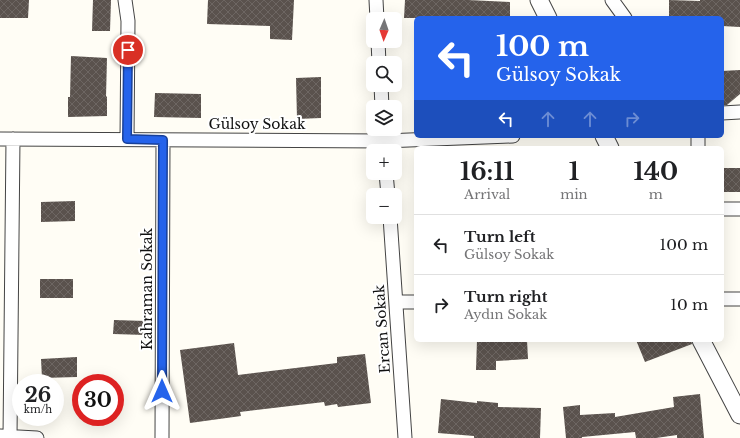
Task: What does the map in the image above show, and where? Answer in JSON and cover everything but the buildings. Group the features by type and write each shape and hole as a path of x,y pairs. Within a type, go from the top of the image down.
{"street":[{"path":"125,0 128,21 127,139"},
{"path":"376,0 377,12"},
{"path":"540,0 547,16"},
{"path":"612,0 624,16"},
{"path":"724,113 740,112"},
{"name":"Gülsoy Sokak","path":"0,139 384,140 448,138"},
{"path":"14,139 5,436 37,438"},
{"name":"Kahraman Sokak","path":"162,438 163,140"},
{"path":"724,209 740,209"},
{"name":"Ercan Sokak","path":"390,224 405,438"},
{"path":"724,299 740,299"},
{"path":"396,302 414,302"},
{"path":"702,342 740,415"}],"route":[{"path":"128,50 127,139 163,140 162,391"}]}
